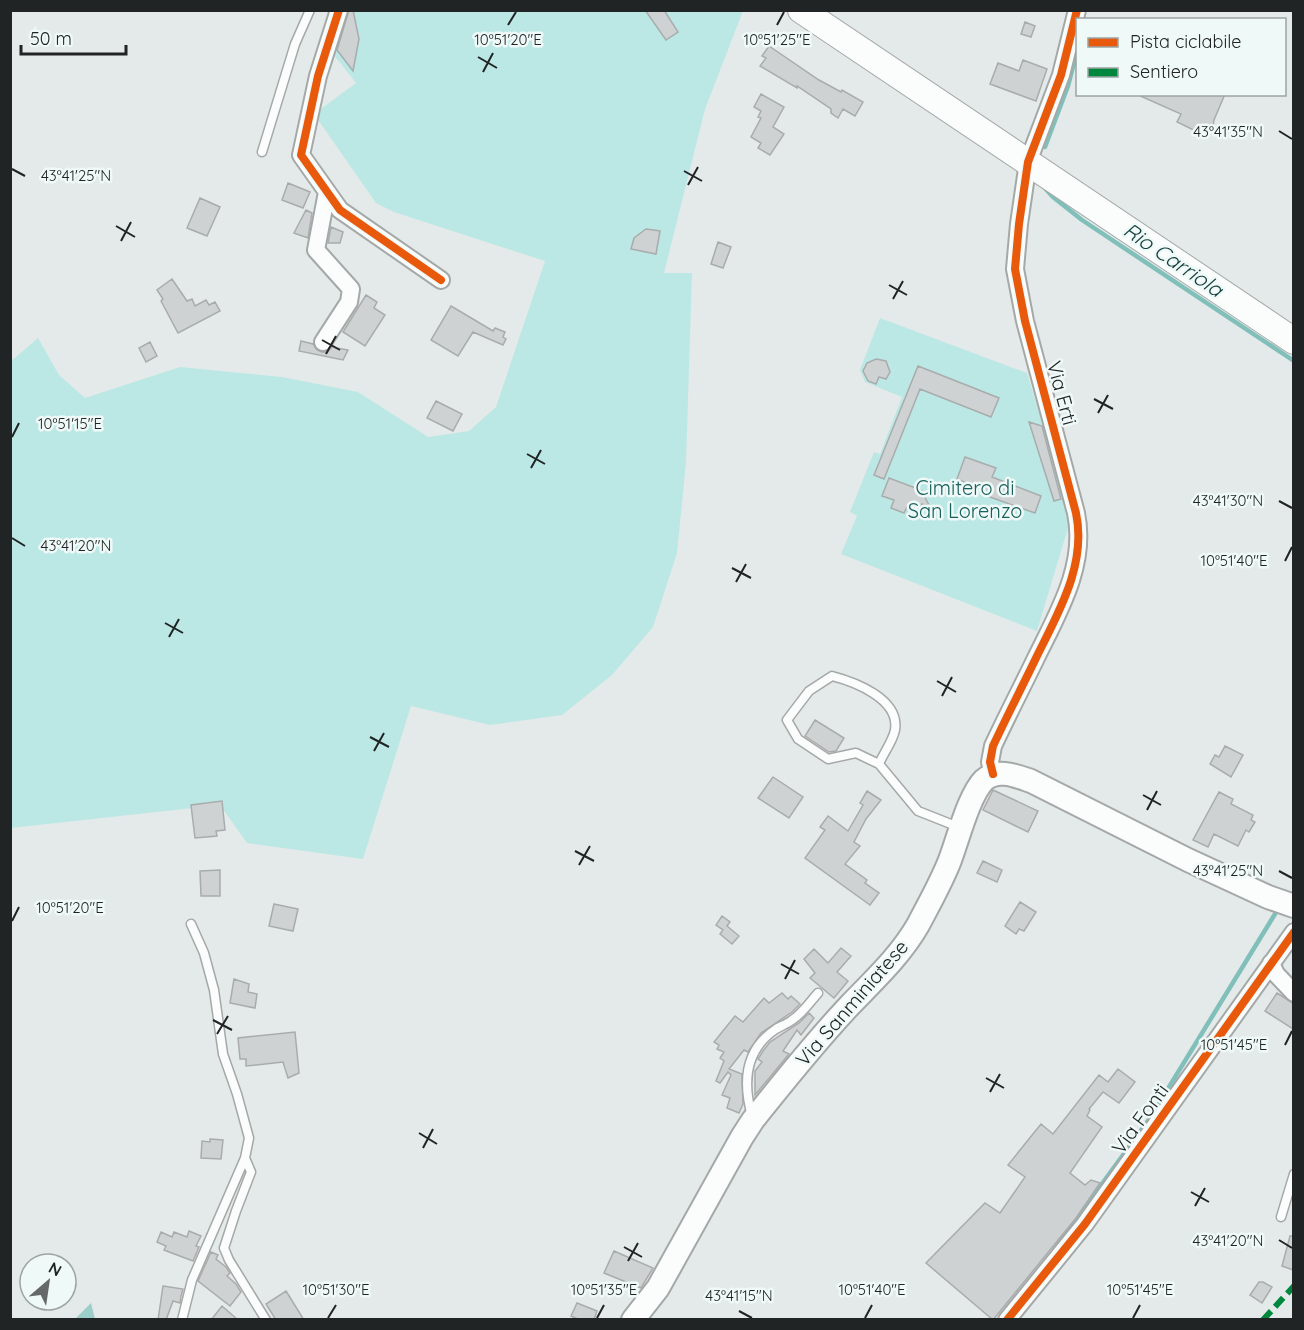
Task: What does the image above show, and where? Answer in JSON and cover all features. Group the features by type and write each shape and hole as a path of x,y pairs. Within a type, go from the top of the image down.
{"main road":[{"path":"801,10 1293,341"},
{"path":"993,774 1012,774 1031,781 1188,860 1293,906"},
{"name":"Via Sanminiatese","path":"633,1320 658,1287 753,1120 850,1005 898,955 917,925 949,862 974,794 993,774"}],"street":[{"path":"339,10 318,76 301,155 340,210 441,280"},
{"name":"Via Erti","path":"993,774 990,762 993,746 1069,591 1077,557 1080,529 1025,321 1015,269 1028,162 1061,75 1077,10"},
{"path":"323,342 349,302 351,289 316,250 327,192"},
{"name":"Via Fonti","path":"1007,1320 1085,1224 1293,932"},
{"path":"1271,963 1276,974 1293,993"}],"lane":[{"path":"262,152 296,44 310,10"},
{"path":"879,764 895,729 893,712 874,693 852,681 832,676 809,691 787,720 798,739 828,759 856,753 879,764 918,811 961,829"},
{"path":"182,1320 192,1280 245,1158 249,1138 223,1054 214,990 204,953 191,924"},
{"path":"753,1120 747,1096 747,1075 751,1059 774,1030 794,1020 818,993"},
{"path":"245,1158 251,1172 224,1248 266,1320"},
{"path":"1281,1216 1293,1174"}],"green space":[{"path":"343,11 743,11 705,109 664,273 692,273 686,462 677,553 653,627 612,675 562,715 490,725 411,706 363,859 247,843 220,805 11,828 10,362 38,338 59,375 85,398 180,367 282,377 358,392 428,437 469,431 496,407 545,261 394,212 376,203 314,114 356,83 330,50"},
{"name":"Cimitero di San Lorenzo","path":"880,318 1027,373 1071,518 1037,631 841,554 857,516 850,512 874,452 880,454 902,397 865,382 860,370"}],"shaded area":[{"path":"91,1303 95,1319 76,1319 77,1317"}],"building":[{"path":"349,10 353,10 359,39 353,71 337,50"},
{"path":"645,10 664,10 678,32 666,40"},
{"path":"1025,22 1035,26 1031,37 1021,34"},
{"path":"769,46 819,80 863,102 855,116 843,109 838,118 831,113 831,109 797,86 797,88 760,66 766,58 762,56"},
{"path":"1023,60 1047,69 1036,101 990,84 998,63 1019,71"},
{"path":"761,94 784,107 773,127 784,134 770,155 758,148 761,143 751,137 761,118 758,117 761,111 754,107"},
{"path":"1140,96 1224,96 1213,126 1206,136 1177,122 1181,114"},
{"path":"288,183 310,192 303,208 282,200"},
{"path":"200,198 220,207 207,236 187,228"},
{"path":"306,210 312,213 308,238 294,233"},
{"path":"331,227 343,232 340,243 328,243"},
{"path":"646,229 660,231 656,254 631,249 634,238"},
{"path":"718,242 731,247 723,268 711,264"},
{"path":"172,279 187,301 192,299 195,306 206,300 209,305 215,302 220,311 178,333 157,290"},
{"path":"366,295 377,302 374,308 385,315 365,346 343,332"},
{"path":"451,306 493,331 495,328 505,332 503,337 506,339 503,345 473,332 458,356 431,340"},
{"path":"301,341 313,344 317,350 322,352 327,352 332,347 348,350 343,360 299,351"},
{"path":"150,342 157,356 146,362 139,348"},
{"path":"876,359 886,361 890,372 886,379 879,377 876,384 868,381 863,371 867,363"},
{"path":"918,366 999,398 991,417 920,389 884,479 874,475"},
{"path":"436,401 462,414 453,431 427,418"},
{"path":"1029,422 1042,426 1061,499 1054,501"},
{"path":"965,457 996,468 992,477 1041,496 1035,513 990,497 991,494 957,479"},
{"path":"889,478 921,490 930,507 922,504 919,510 908,505 904,513 891,508 894,500 882,496"},
{"path":"815,720 844,738 836,751 829,752 805,736"},
{"path":"1225,746 1243,755 1231,777 1210,764 1215,755 1219,757"},
{"path":"773,777 803,797 789,818 758,798"},
{"path":"993,790 1038,811 1028,832 983,810"},
{"path":"867,791 881,800 866,819 854,842 860,846 845,864 867,880 865,883 879,893 870,905 805,858 825,830 820,827 828,816 848,831 863,805 860,803"},
{"path":"1219,792 1233,799 1231,804 1253,815 1251,820 1255,822 1249,832 1246,830 1238,846 1214,834 1208,847 1193,840"},
{"path":"222,801 225,830 216,831 217,836 195,838 191,805"},
{"path":"983,861 1002,870 997,882 977,873"},
{"path":"220,870 220,896 201,896 200,871"},
{"path":"1020,902 1036,912 1024,931 1019,929 1016,934 1005,926"},
{"path":"274,904 298,909 293,931 269,926"},
{"path":"722,916 730,922 727,926 739,936 732,944 720,934 723,930 716,925"},
{"path":"841,948 851,956 837,972 848,981 834,998 810,978 815,973 804,959 814,949 828,963"},
{"path":"234,979 249,984 248,992 257,994 255,1008 230,1003"},
{"path":"782,993 788,999 791,996 800,1004 761,1033 748,1052 744,1050 729,1069 742,1074 743,1104 739,1113 727,1108 730,1098 722,1095 731,1075 728,1072 720,1083 716,1081 724,1061 720,1058 724,1052 717,1049 719,1045 714,1042 735,1016 743,1022 764,998 769,1003"},
{"path":"1277,993 1293,1003 1293,1029 1265,1011"},
{"path":"809,1013 814,1018 801,1035 797,1030 783,1051 789,1054 755,1095 755,1071 762,1062 758,1059 763,1051 770,1042 799,1023"},
{"path":"295,1032 299,1073 288,1078 283,1062 246,1066 246,1059 240,1059 238,1038"},
{"path":"1118,1069 1135,1082 1119,1103 1103,1092 1089,1109 1087,1116 1102,1127 1070,1173 1085,1185 1091,1180 1100,1183 1076,1218 993,1320 926,1263 985,1203 1000,1213 1025,1177 1008,1165 1041,1124 1053,1134 1099,1075 1108,1082"},
{"path":"210,1139 223,1140 221,1159 201,1158 202,1141 210,1142"},
{"path":"189,1231 201,1236 193,1261 164,1250 166,1246 157,1242 161,1232 172,1237 174,1232 187,1237"},
{"path":"1290,1236 1293,1236 1293,1270 1282,1266"},
{"path":"614,1251 653,1268 641,1288 604,1273"},
{"path":"211,1252 218,1255 216,1259 226,1267 230,1273 227,1276 241,1292 230,1306 198,1281"},
{"path":"1259,1282 1272,1287 1262,1303 1250,1295"},
{"path":"163,1286 183,1289 180,1303 173,1301 166,1320 158,1320"},
{"path":"286,1291 304,1320 276,1320 266,1304"},
{"path":"577,1303 597,1311 594,1320 580,1320 571,1316"},
{"path":"222,1306 238,1320 211,1320"}],"waterway":[{"name":"Rio Carriola","path":"1045,147 1068,86 1076,56"},
{"name":"Rio Carriola","path":"1043,186 1082,220 1294,361"},
{"path":"1058,1244 1150,1118 1275,914"}],"marked path":[{"path":"1263,1320 1294,1286"}],"cycle path":[{"path":"339,10 318,76 301,155 340,210 441,280"},
{"path":"993,774 990,762 993,746 1061,606 1074,570 1077,551 1076,513 1025,321 1015,269 1028,162 1061,75 1077,10"},
{"path":"1007,1320 1085,1224 1294,932"}]}
